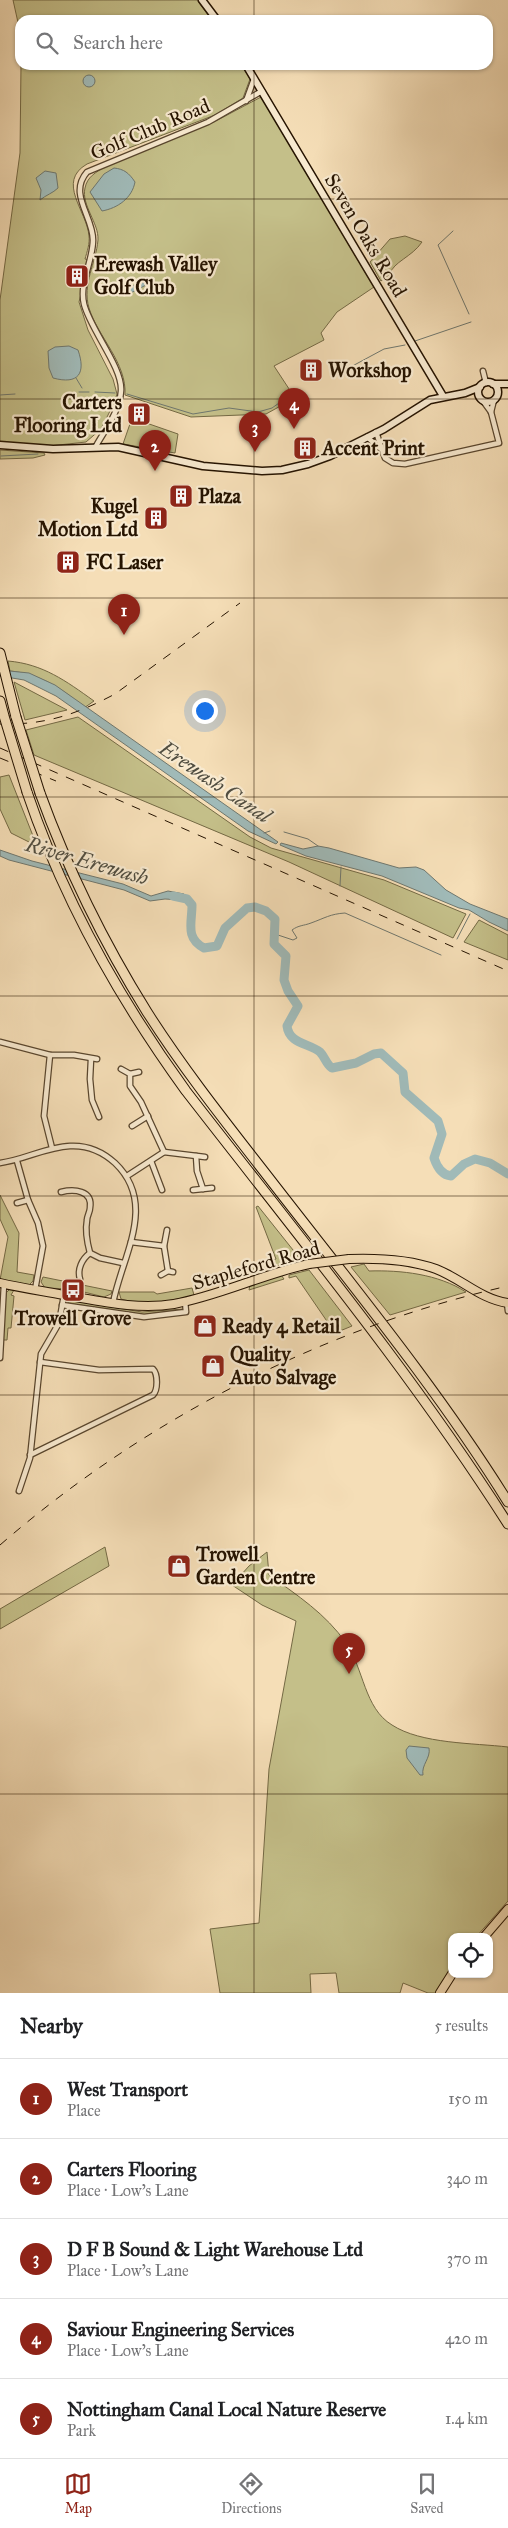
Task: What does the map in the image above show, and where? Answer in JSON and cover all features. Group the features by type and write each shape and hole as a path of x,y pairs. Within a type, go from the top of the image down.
{"highway":[{"path":"0,653 16,717 40,793 59,843 85,901 126,978 176,1056 420,1373 508,1502"},
{"path":"0,701 27,792 74,904 112,978 165,1061 391,1356 457,1447 508,1524"}],"main road":[{"name":"Stapleford Road","path":"2,1284 113,1303 149,1306 185,1301 264,1275 309,1264 348,1258 387,1259 436,1269 486,1298 508,1306"},
{"path":"487,1933 508,1909"},
{"path":"440,1993 449,1978"}],"street":[{"path":"202,0 212,15"},
{"name":"Seven Oaks Road","path":"249,70 443,396"},
{"path":"246,101 254,79"},
{"name":"Golf Club Road","path":"96,446 119,400 121,387 83,303 83,290 93,240 79,194 80,183 88,172 208,122 262,91"},
{"path":"481,399 486,385 483,371"},
{"path":"0,445 53,449 96,446 140,451 203,466 262,471 290,468 316,462 367,437 419,405 443,396 466,393 486,385 508,384"},
{"path":"491,412 497,392 508,384"},
{"path":"486,385 497,392"},
{"path":"466,393 481,399 494,400"},
{"path":"376,432 381,449 388,461 400,464 499,443 491,412 481,399"},
{"path":"367,437 381,449"},
{"path":"0,1042 50,1055 74,1055 94,1059 90,1079 92,1100 99,1117"},
{"path":"50,1055 44,1116 52,1148"},
{"path":"121,1069 130,1074 139,1072"},
{"path":"130,1074 130,1086 148,1116 164,1152"},
{"path":"86,1103 92,1100"},
{"path":"132,1126 148,1116"},
{"path":"0,1163 17,1161 52,1148 71,1146 91,1148 112,1160 127,1176 137,1207 137,1222 123,1263 113,1303"},
{"path":"127,1176 164,1152 205,1157"},
{"path":"196,1156 197,1171 203,1189"},
{"path":"17,1161 28,1200 38,1223 43,1246 35,1290"},
{"path":"151,1161 162,1190"},
{"path":"193,1190 212,1188"},
{"path":"62,1192 73,1189 88,1197 90,1209 85,1227 90,1253"},
{"path":"17,1203 28,1200"},
{"path":"161,1276 171,1271 164,1246 167,1230"},
{"path":"131,1242 164,1246"},
{"path":"90,1253 100,1258 123,1263"},
{"path":"80,1278 78,1273 84,1258 90,1253"},
{"path":"72,1274 78,1273"},
{"path":"0,1358 2,1284"},
{"path":"19,1491 30,1455 43,1348 59,1322 64,1295"},
{"name":"Stapleford Road","path":"62,1305 152,1317 186,1312 185,1301"},
{"path":"30,1455 156,1392 154,1369 98,1370 40,1362"}],"shaded area":[{"path":"13,0 197,0 208,15 16,15"},
{"path":"21,70 245,70 250,79 243,98 215,115 87,164 78,171 74,179 73,188 87,226 89,239 85,259 89,260 79,302 88,330 113,379 117,394 101,429 86,442 49,446 0,442 0,300 20,153"},
{"path":"261,97 374,287 337,312 321,333 324,340 274,366 295,398 266,414 191,417 125,395 124,383 117,361 93,319 87,299 88,282 97,249 98,234 85,201 86,184 92,175 105,167 214,122"},
{"path":"405,236 422,242 381,281 370,262 390,239"},
{"path":"132,418 178,434 175,453 123,444"},
{"path":"0,450 44,453 45,455 33,458 0,459"},
{"path":"8,661 32,666 54,675 94,701 84,708 50,683 31,675 10,671"},
{"path":"14,682 67,710 25,720"},
{"path":"78,717 250,837 271,848 384,880 466,914 453,938 289,862 34,755 26,730"},
{"path":"9,775 37,846 11,833 0,809 0,777"},
{"path":"479,920 508,935 508,960 464,942"},
{"path":"0,1195 19,1233 17,1272 34,1275 33,1281 29,1285 0,1280 8,1237 0,1219"},
{"path":"258,1206 301,1260 267,1268 238,1278 234,1272 276,1259 256,1207"},
{"path":"364,1264 369,1271 419,1274 444,1281 466,1292 390,1315 351,1267"},
{"path":"309,1270 352,1326 335,1333 296,1276 289,1278 289,1275"},
{"path":"281,1275 284,1279 249,1290 250,1285"},
{"path":"43,1277 112,1291 111,1294 104,1297 72,1289 45,1288 41,1282"},
{"path":"192,1288 194,1295 158,1302 139,1302 121,1299 119,1292 154,1292 157,1294"},
{"path":"10,1289 14,1290 11,1295 14,1296 11,1328 8,1328 7,1340 3,1340 6,1293"},
{"path":"68,1300 142,1312 184,1309 141,1315 68,1303"},
{"path":"105,1547 109,1566 0,1629 0,1609"},
{"path":"267,1552 269,1575 320,1614 338,1633 352,1653 376,1709 392,1725 418,1736 432,1739 508,1747 508,1901 480,1933 448,1933 448,1976 436,1993 428,1993 403,1983 400,1993 339,1993 336,1973 310,1974 311,1993 220,1993 210,1929 259,1923 269,1769 296,1621 262,1605 232,1585 249,1566"}],"water":[{"path":"87,75 91,75 95,81 91,87 87,87 83,83 83,79"},
{"path":"114,168 126,172 135,182 131,193 119,205 102,211 90,192 104,174"},
{"path":"45,171 56,173 58,188 40,200 41,190 36,178"},
{"path":"138,282 146,283 146,285 127,295 121,286 130,288"},
{"path":"69,346 78,350 81,365 78,375 69,380 53,378 49,368 48,351 55,347"},
{"path":"0,670 29,673 55,685 278,842 276,844 248,831 56,696 24,680 0,676"},
{"path":"281,843 303,849 318,846 329,848 399,868 416,867 424,870 446,890 470,904 508,919 508,931 469,910 459,908 382,876 306,856 280,845"},
{"path":"0,850 32,861 123,884 151,896 168,891 184,894 182,900 165,899 150,901 124,890 9,860 0,856"},
{"path":"409,1746 429,1748 429,1755 423,1768 423,1775 420,1775 407,1758 406,1750"}],"waterway":[{"path":"453,231 438,245 469,314"},
{"path":"415,341 471,322"},
{"path":"345,370 384,349 405,345"},
{"path":"76,378 82,388"},
{"path":"79,392 89,392"},
{"path":"95,392 115,393"},
{"path":"0,395 15,394"},
{"path":"127,394 193,414 229,408 258,412 272,408 289,396"},
{"path":"1,456 38,454"},
{"name":"Erewash Canal","path":"264,833 270,831"},
{"path":"284,832 308,839 318,846"},
{"path":"340,886 341,867"},
{"name":"River Erewash","path":"173,896 187,899 192,905 192,935 194,940 204,948 217,946 225,928 247,908 255,907 266,911 275,919 274,944 286,956 284,980 288,991 298,1006 287,1026 291,1036 295,1040 320,1052 332,1068 356,1063 374,1054 381,1053 403,1073 405,1092 438,1121 442,1134 434,1158 442,1172 451,1176 464,1164 475,1159 490,1163 508,1174"},
{"path":"275,934 293,940 297,938 292,930 294,928 331,915 345,913 441,955"},
{"path":"457,939 470,914"}],"railway":[{"path":"0,724 31,723 59,717 86,708 115,694 240,603"},
{"path":"0,748 508,971"},
{"path":"0,758 56,781"},
{"path":"0,1545 56,1500 114,1458 175,1419 238,1384 303,1353 370,1327 439,1304 508,1286"}],"place":[{"name":"Erewash Valley Golf Club","path":"77,276"},
{"name":"Workshop","path":"311,370"},
{"name":"Carters Flooring Ltd","path":"139,414"},
{"name":"Saviour Engineering Services","path":"294,429"},
{"name":"Accent Print","path":"305,448"},
{"name":"D F B Sound & Light Warehouse Ltd","path":"255,452"},
{"name":"Carters Flooring","path":"155,471"},
{"name":"Plaza","path":"181,496"},
{"name":"Kugel Motion Ltd","path":"156,518"},
{"name":"FC Laser","path":"68,562"},
{"name":"West Transport","path":"124,635"},
{"name":"Trowell Grove","path":"73,1290"},
{"name":"Ready 4 Retail","path":"205,1326"},
{"name":"Quality Auto Salvage","path":"213,1366"},
{"name":"Trowell Garden Centre","path":"179,1566"},
{"name":"Nottingham Canal Local Nature Reserve","path":"349,1674"}]}
